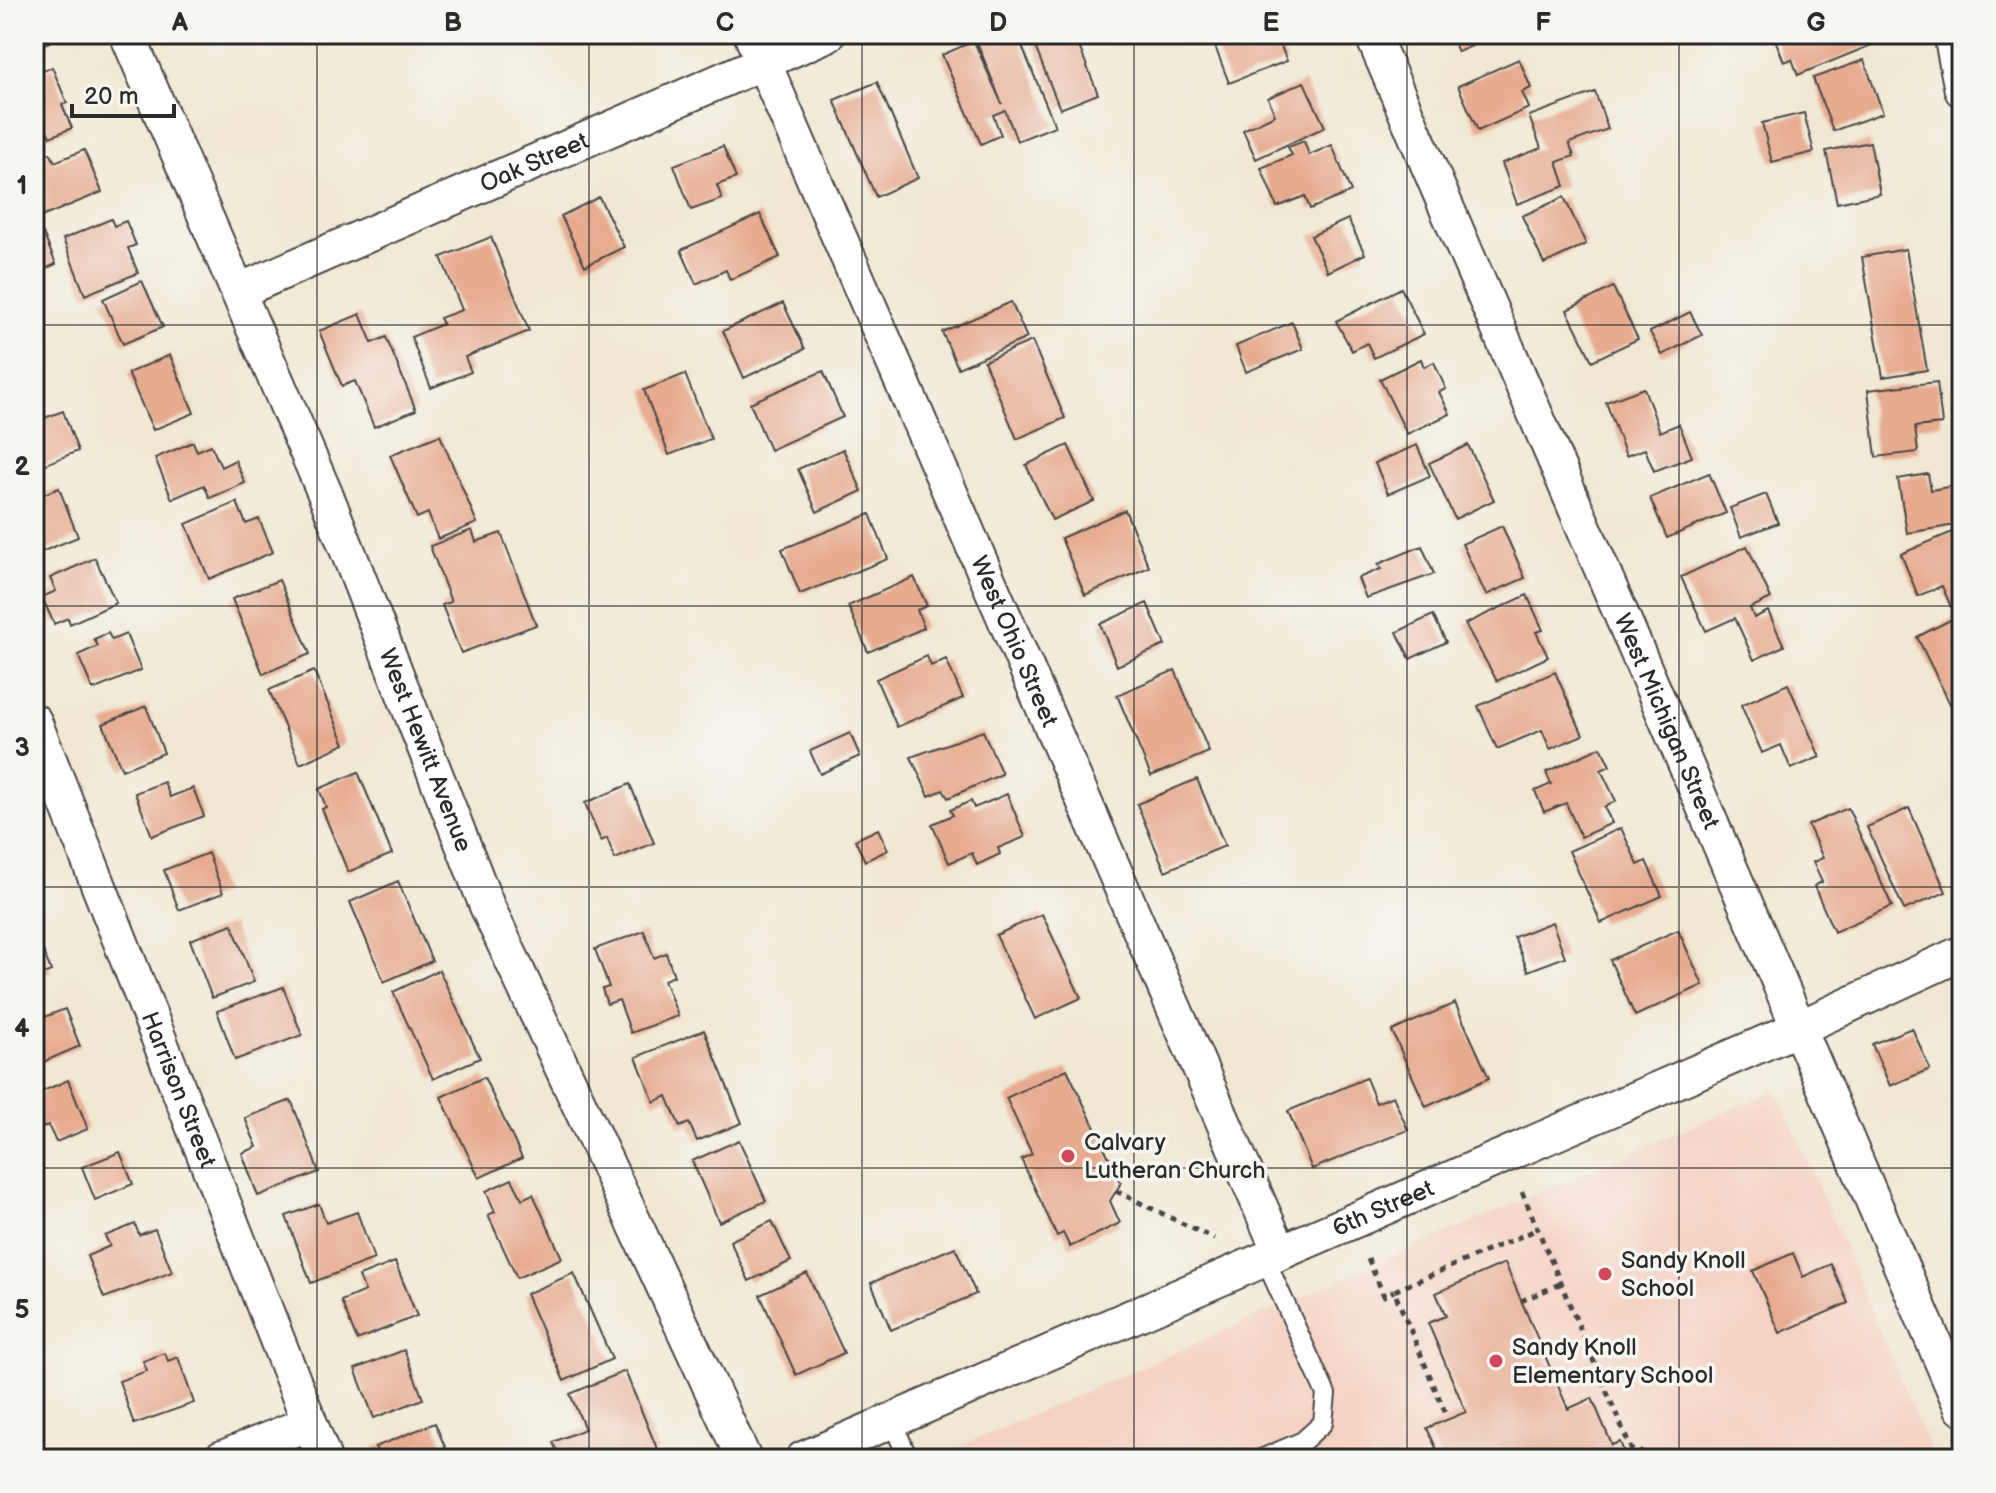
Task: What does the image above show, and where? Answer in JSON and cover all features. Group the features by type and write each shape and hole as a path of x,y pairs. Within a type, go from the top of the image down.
{"street":[{"name":"West Hewitt Avenue","path":"127,34 329,503 487,906 744,1459"},
{"name":"Oak Street","path":"239,291 757,48 828,34"},
{"name":"West Michigan Street","path":"1372,34 1962,1408"},
{"path":"1951,34 1962,90"},
{"name":"West Ohio Street","path":"757,48 1272,1254"},
{"name":"Harrison Street","path":"34,721 324,1459"},
{"name":"6th Street","path":"803,1459 1799,1028 1962,953"},
{"path":"220,1459 309,1423"}],"lane":[{"path":"1261,1459 1303,1441 1323,1423 1326,1394 1272,1254"},
{"path":"892,1420 908,1459"}],"path":[{"path":"1116,1191 1214,1239"},
{"path":"1522,1192 1631,1449 1665,1459"},
{"path":"1368,1259 1384,1296 1538,1229"},
{"path":"1521,1301 1562,1283"},
{"path":"1394,1291 1445,1412"}],"shaded area":[{"name":"Sandy Knoll School","path":"1777,1089 1934,1459 931,1459"}],"building":[{"path":"34,34 52,34 54,40 34,48"},
{"path":"981,34 1017,34 1055,126 1017,141 1005,110 993,115 1001,135 981,144 942,55 974,41 1002,104 977,42 983,40"},
{"path":"1030,34 1074,34 1098,94 1060,109"},
{"path":"1276,34 1287,61 1229,83 1211,36"},
{"path":"1450,34 1499,34 1458,52"},
{"path":"1773,34 1876,34 1879,42 1798,75 1792,59 1784,62"},
{"path":"1519,59 1531,88 1522,92 1529,108 1478,131 1458,86"},
{"path":"1864,60 1883,113 1833,131 1813,78"},
{"path":"34,62 39,73 52,67 67,103 62,105 72,128 50,137 41,116 34,119"},
{"path":"877,82 918,178 876,197 834,100"},
{"path":"1304,82 1325,127 1256,159 1243,130 1275,115 1268,98"},
{"path":"1595,92 1608,129 1569,143 1574,156 1557,162 1565,186 1517,204 1502,163 1541,148 1529,116"},
{"path":"1804,113 1814,152 1772,162 1762,123"},
{"path":"1304,141 1309,155 1332,145 1351,192 1310,209 1305,196 1277,207 1261,168 1292,155 1288,147"},
{"path":"1870,142 1880,194 1837,203 1826,151"},
{"path":"723,146 736,178 717,185 722,199 691,210 674,165"},
{"path":"84,150 102,192 34,220 34,160 50,153 55,162"},
{"path":"599,197 624,247 585,266 561,216"},
{"path":"1564,197 1586,244 1544,264 1522,216"},
{"path":"760,214 780,257 730,280 726,270 696,284 681,250"},
{"path":"111,219 114,226 126,221 136,245 128,248 138,273 85,295 63,239"},
{"path":"1348,219 1365,254 1328,272 1311,236"},
{"path":"43,233 56,264 34,274 34,237"},
{"path":"491,237 529,331 465,357 471,372 431,388 411,337 443,324 440,318 462,310 441,257"},
{"path":"1906,249 1927,370 1883,377 1862,257"},
{"path":"142,281 163,327 123,344 103,299"},
{"path":"1613,287 1638,339 1592,361 1567,310"},
{"path":"1401,288 1424,334 1374,358 1367,343 1352,351 1336,321"},
{"path":"1011,302 1027,338 958,368 942,332"},
{"path":"783,303 805,349 744,378 723,331"},
{"path":"1690,312 1702,335 1662,355 1650,332"},
{"path":"360,314 372,343 386,337 416,410 374,427 355,381 342,386 319,331"},
{"path":"1292,322 1303,349 1246,372 1236,346"},
{"path":"1032,341 1065,418 1017,439 984,361"},
{"path":"170,355 194,413 153,430 128,373"},
{"path":"1421,359 1424,367 1434,362 1446,389 1439,392 1450,414 1407,434 1380,379"},
{"path":"823,371 843,417 770,450 750,403"},
{"path":"685,374 711,439 669,455 644,390"},
{"path":"1937,382 1942,424 1915,427 1918,452 1876,457 1868,390"},
{"path":"1644,388 1660,432 1679,424 1692,457 1654,471 1645,449 1626,456 1606,402"},
{"path":"63,411 78,451 34,469 34,422"},
{"path":"440,435 477,523 438,539 428,513 417,518 390,455"},
{"path":"193,442 197,451 211,445 221,467 235,460 245,483 210,498 204,485 172,499 155,458"},
{"path":"1068,445 1094,501 1052,520 1026,465"},
{"path":"1417,445 1430,476 1388,494 1375,463"},
{"path":"1468,445 1494,500 1455,519 1429,463"},
{"path":"843,449 862,491 817,512 798,469"},
{"path":"1709,473 1726,513 1667,538 1650,498"},
{"path":"1928,474 1931,490 1959,485 1962,524 1907,533 1898,479"},
{"path":"59,488 78,537 39,553 34,539 34,498"},
{"path":"1766,494 1778,523 1741,537 1730,508"},
{"path":"237,502 246,524 259,519 273,552 209,579 186,524"},
{"path":"1125,510 1149,567 1085,595 1061,538"},
{"path":"870,514 888,559 800,594 782,549"},
{"path":"1502,526 1525,578 1486,595 1462,544"},
{"path":"472,530 476,542 501,533 536,625 461,653 442,605 451,602 430,546"},
{"path":"1952,532 1962,555 1962,603 1951,607 1942,586 1918,596 1901,554"},
{"path":"1422,546 1434,574 1366,598 1358,578 1381,569 1378,564"},
{"path":"1747,546 1771,598 1750,608 1754,618 1768,611 1784,646 1754,660 1735,618 1706,631 1681,577"},
{"path":"95,558 116,603 70,624 68,618 54,624 42,597 56,591 50,578"},
{"path":"914,577 927,606 917,610 924,628 868,652 848,606"},
{"path":"279,580 310,654 263,674 232,599"},
{"path":"1527,595 1543,630 1536,632 1548,657 1497,681 1465,624"},
{"path":"1147,603 1165,645 1117,666 1100,624"},
{"path":"1962,614 1962,698 1950,704 1917,637"},
{"path":"1433,615 1446,642 1410,659 1397,632"},
{"path":"108,633 112,640 126,634 141,670 93,690 78,655 98,646 94,639"},
{"path":"927,656 931,666 946,659 963,698 897,727 876,679"},
{"path":"1175,670 1209,752 1151,776 1117,695"},
{"path":"314,671 345,744 300,764 269,690"},
{"path":"1555,672 1583,735 1550,749 1542,730 1497,749 1478,706"},
{"path":"1788,684 1820,757 1791,769 1781,745 1762,753 1741,705"},
{"path":"146,706 164,753 122,770 103,724"},
{"path":"983,731 1002,774 948,798 943,790 929,796 911,757"},
{"path":"850,733 860,756 820,774 810,751"},
{"path":"1601,747 1610,766 1601,770 1616,801 1604,807 1612,823 1581,837 1566,803 1544,812 1535,791 1551,784 1546,772"},
{"path":"358,772 392,854 348,872 322,809 326,807 319,789"},
{"path":"1197,779 1225,846 1165,871 1137,804"},
{"path":"164,782 170,797 193,788 204,816 152,836 135,793"},
{"path":"630,784 654,843 615,859 607,838 601,841 585,803"},
{"path":"1007,794 1025,837 998,848 1000,854 977,865 972,853 949,863 932,824 953,815 950,810 971,801 974,808"},
{"path":"1848,808 1892,906 1834,932 1814,886 1822,882 1813,862 1823,858 1808,825"},
{"path":"1909,808 1946,892 1904,910 1867,827"},
{"path":"1621,828 1638,865 1646,861 1662,896 1601,923 1569,851"},
{"path":"878,829 888,850 865,861 855,840"},
{"path":"208,853 223,893 179,910 164,870"},
{"path":"398,881 432,961 384,982 350,902"},
{"path":"1042,914 1081,998 1035,1019 996,935"},
{"path":"1552,922 1565,957 1528,971 1514,937"},
{"path":"232,924 254,982 212,998 190,940"},
{"path":"1678,930 1703,985 1635,1016 1610,960"},
{"path":"644,931 654,958 666,953 674,976 664,980 678,1016 631,1033 619,1000 607,1004 602,989 609,987 595,949"},
{"path":"37,935 51,971 34,978 34,936"},
{"path":"439,970 480,1058 433,1079 393,992"},
{"path":"283,987 302,1035 235,1060 217,1011"},
{"path":"1455,1003 1489,1078 1426,1107 1392,1031"},
{"path":"65,1009 80,1046 34,1066 34,1021"},
{"path":"1912,1028 1930,1069 1890,1086 1872,1044"},
{"path":"704,1030 742,1123 697,1141 689,1123 680,1127 667,1096 654,1102 636,1057"},
{"name":"Calvary Lutheran Church","path":"1067,1069 1121,1183 1110,1201 1120,1223 1070,1247 1063,1233 1057,1236 1021,1159 1032,1154 1006,1098"},
{"path":"484,1077 522,1158 479,1178 441,1097"},
{"path":"1366,1078 1376,1103 1393,1096 1408,1130 1312,1169 1288,1111"},
{"path":"68,1080 88,1129 56,1142 48,1125 34,1131 34,1095"},
{"path":"291,1100 319,1172 258,1196 242,1153 257,1147 245,1118"},
{"path":"1962,1136 1962,1164 1961,1164 1954,1138"},
{"path":"739,1140 766,1201 719,1222 692,1161"},
{"path":"120,1152 133,1184 95,1200 82,1167"},
{"path":"512,1179 522,1199 533,1194 562,1258 517,1278 488,1215 495,1212 486,1191"},
{"path":"319,1204 326,1223 357,1212 374,1259 311,1283 286,1216"},
{"path":"772,1221 791,1261 749,1281 730,1241"},
{"path":"135,1224 139,1235 155,1229 172,1272 104,1298 87,1256 110,1246 105,1236"},
{"path":"955,1247 976,1294 891,1330 871,1283"},
{"path":"1793,1253 1803,1277 1831,1264 1848,1303 1780,1333 1753,1271"},
{"path":"395,1262 417,1316 357,1340 341,1301 365,1291 359,1276"},
{"name":"Sandy Knoll Elementary School","path":"1505,1263 1568,1409 1592,1398 1612,1445 1620,1442 1627,1459 1441,1459 1427,1428 1466,1412 1428,1323 1446,1316 1436,1293"},
{"path":"574,1273 612,1359 564,1381 526,1294"},
{"path":"807,1273 844,1353 796,1375 760,1295"},
{"path":"404,1350 423,1399 374,1418 355,1369"},
{"path":"165,1353 168,1361 178,1357 194,1403 134,1424 119,1381 147,1371 143,1361"},
{"path":"625,1371 658,1451 639,1459 560,1459 553,1442 585,1429 570,1394"},
{"path":"435,1423 450,1459 380,1459 375,1447"}],"place":[{"name":"Calvary Lutheran Church","path":"1068,1156"},
{"name":"Sandy Knoll School","path":"1605,1274"},
{"name":"Sandy Knoll Elementary School","path":"1496,1361"}]}
